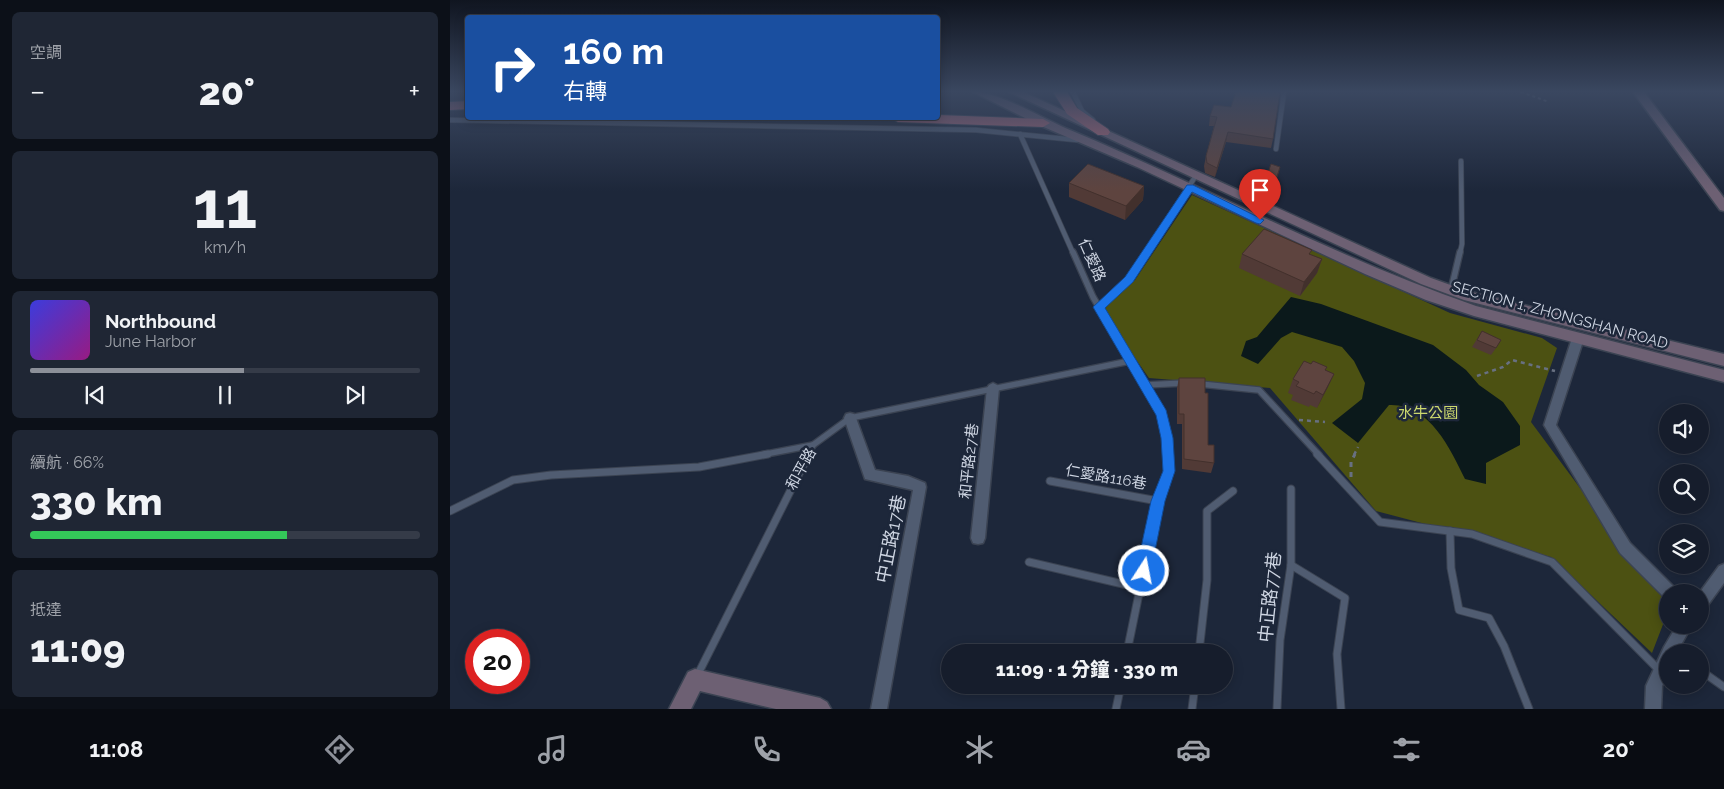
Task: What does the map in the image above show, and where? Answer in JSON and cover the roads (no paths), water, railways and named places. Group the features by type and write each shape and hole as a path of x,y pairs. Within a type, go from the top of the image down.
{"highway":[{"path":"1093,125 1108,135"}],"main road":[{"name":"SECTION 1, ZHONGSHAN ROAD","path":"1049,125 1192,182 1241,194 1451,290 1724,360"},
{"name":"SECTION 1, ZHONGSHAN ROAD","path":"1086,125 1108,135 1277,229 1431,296 1474,311 1724,376"},
{"path":"1663,125 1724,207"},
{"path":"1672,125 1724,194"},
{"path":"696,678 820,709"},
{"name":"和平路","path":"680,709 696,678"}],"street":[{"path":"1578,338 1550,425 1625,548 1661,584"},
{"name":"和平路27巷","path":"978,538 993,388"},
{"name":"中正路17巷","path":"850,418 870,475 908,482 920,487 879,709"},
{"path":"1709,591 1724,570"},
{"path":"1653,709 1654,686 1659,674"}],"lane":[{"path":"718,125 976,130 1090,141"},
{"path":"1097,125 1108,135"},
{"path":"1276,149 1279,125"},
{"name":"仁愛路","path":"1020,134 1099,307 1162,414 1167,438 1169,471 1158,501 1129,644"},
{"path":"1451,290 1462,244 1461,161"},
{"path":"1099,307 1129,279 1192,182"},
{"name":"和平路","path":"696,678 813,445 850,418 1130,361"},
{"path":"1144,385 1194,383 1259,390 1380,522 1472,534 1552,562 1659,670"},
{"path":"450,511 513,480 551,475 638,472 699,467 813,445"},
{"name":"仁愛路116巷","path":"1050,481 1158,501"},
{"name":"中正路77巷","path":"1276,709 1280,640 1291,565 1291,489"},
{"path":"1200,644 1208,580 1207,511 1233,491"},
{"path":"1450,531 1451,568 1460,610 1489,618 1504,646 1529,709"},
{"path":"1029,562 1140,588"},
{"path":"1291,565 1345,598 1337,654 1341,709"},
{"path":"1709,676 1724,687"},
{"path":"1116,709 1119,694"},
{"path":"1192,709 1194,694"}],"park label":[{"name":"水牛公園","path":"1428,413"}]}
